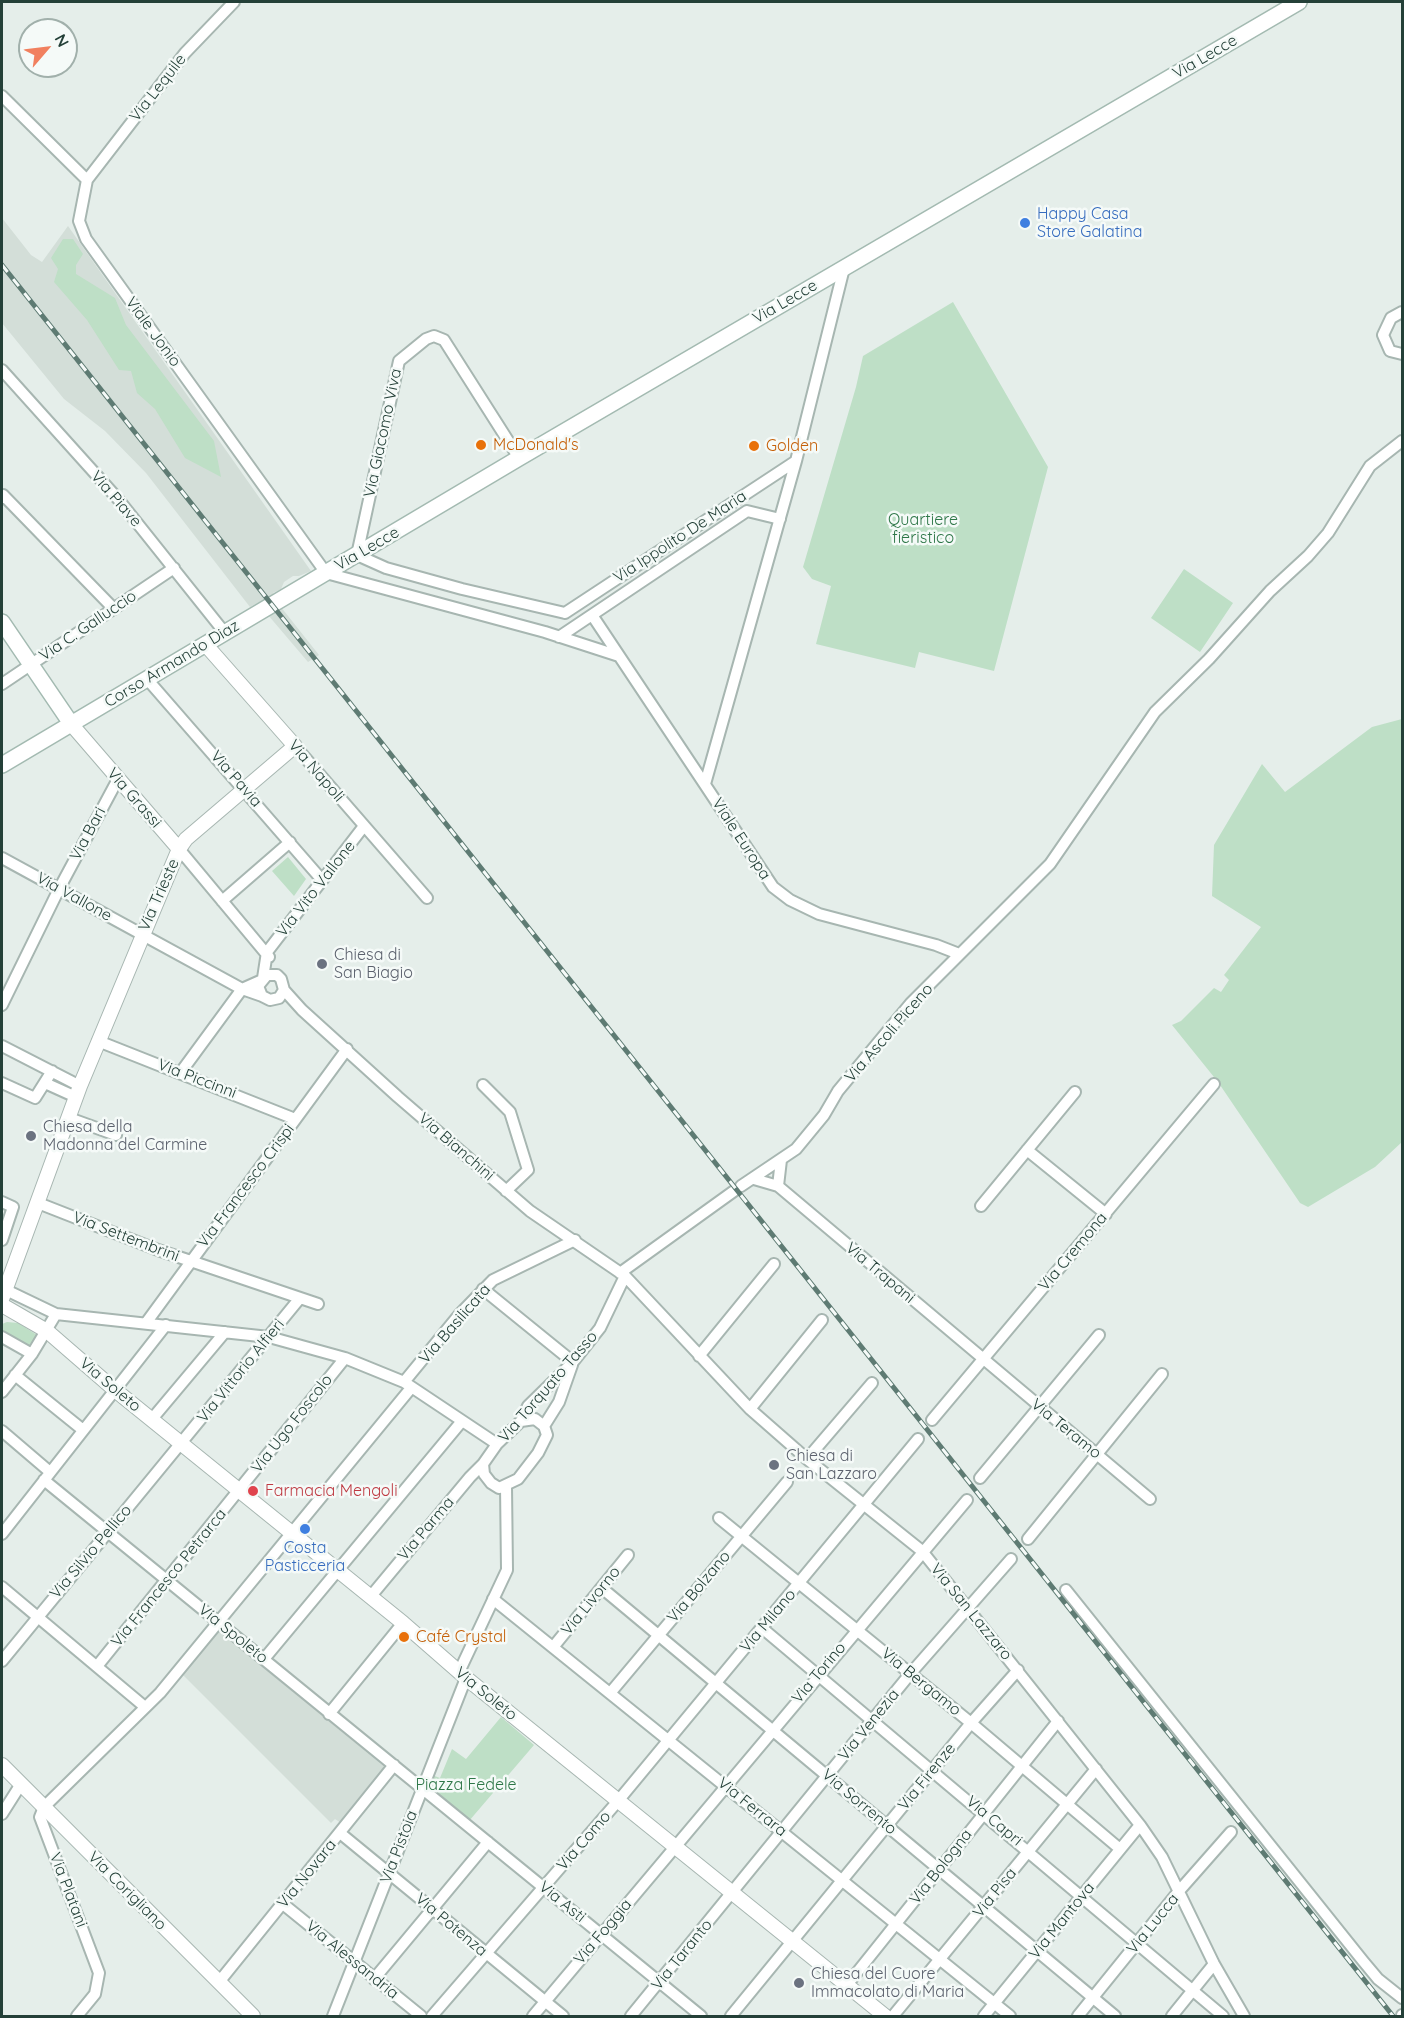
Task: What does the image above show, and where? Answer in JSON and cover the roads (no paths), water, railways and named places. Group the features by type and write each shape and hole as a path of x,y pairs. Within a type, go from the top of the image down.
{"main road":[{"name":"Via Lecce","path":"273,604 1299,2"},
{"name":"Corso Armando Diaz","path":"2,765 273,604"},
{"path":"2,622 6,640 31,665 72,724"}],"street":[{"name":"Via Lequile","path":"87,180 185,53 234,2"},
{"path":"2,96 87,180"},
{"name":"Viale Jonio","path":"87,180 79,221 86,239 326,573"},
{"path":"705,784 796,461 844,268"},
{"path":"1402,312 1391,318 1383,336 1390,351 1402,354"},
{"name":"Via Giacomo Viva","path":"357,555 399,362 426,339 434,336 444,340 519,458"},
{"name":"Via Piave","path":"2,370 118,499 225,633"},
{"name":"Via Ascoli Piceno","path":"738,1189 796,1149 838,1091 911,1003 1050,864 1155,712 1209,659 1270,591 1308,556 1328,533 1377,459 1402,441"},
{"name":"Via Ippolito De Maria","path":"565,613 796,461"},
{"path":"2,498 3,495 114,609"},
{"path":"739,498 747,511"},
{"name":"Via Ippolito De Maria","path":"559,637 747,511 780,519"},
{"path":"357,555 386,568 462,589 565,613 559,637"},
{"name":"Via C. Galluccio","path":"2,684 174,568"},
{"path":"380,588 386,568"},
{"path":"326,573 559,637 619,656"},
{"name":"Viale Europa","path":"592,615 773,887 790,900 819,914 936,945 959,954"},
{"name":"Via Napoli","path":"205,644 427,898"},
{"name":"Via Pavia","path":"147,679 322,880"},
{"name":"Via Grassi","path":"72,724 267,952 277,975"},
{"name":"Via Trieste","path":"3,1296 78,1091 179,849 186,839 295,746"},
{"name":"Via Bari","path":"2,1005 59,889 118,779"},
{"name":"Via Vito Vallone","path":"267,952 364,826"},
{"path":"222,901 290,842"},
{"name":"Via Vallone","path":"2,858 242,988 262,996"},
{"path":"267,952 261,979 262,996 302,1010"},
{"path":"181,1072 242,988 261,979 277,975 284,984 284,990 279,998 274,1000"},
{"path":"284,990 302,1010"},
{"name":"Via Bianchini","path":"302,1010 530,1211 622,1274"},
{"name":"Via Piccinni","path":"98,1041 295,1119"},
{"path":"2,1046 52,1071 78,1091"},
{"name":"Via Francesco Crispi","path":"146,1323 347,1049"},
{"path":"2,1083 35,1098 52,1071"},
{"path":"45,1083 78,1091"},
{"name":"Via Cremona","path":"932,1420 1214,1084"},
{"path":"483,1085 510,1112 528,1170 506,1191"},
{"path":"981,1206 1076,1092"},
{"path":"69,1118 116,1136"},
{"path":"1028,1150 1106,1214"},
{"path":"778,1186 781,1160"},
{"name":"Via Trapani","path":"754,1179 778,1186 982,1359"},
{"name":"Via Torquato Tasso","path":"483,1464 497,1444 521,1421 528,1406 573,1362 600,1328 622,1274 738,1189"},
{"path":"2,1202 13,1207 2,1240"},
{"name":"Via Settembrini","path":"38,1203 190,1261 318,1304"},
{"name":"Via Basilicata","path":"44,1807 145,1707 217,1622 291,1532 483,1288 493,1280 574,1240"},
{"path":"699,1356 774,1264"},
{"name":"Via San Lazzaro","path":"622,1274 750,1409 807,1459 922,1551 1140,1825 1162,1857 1215,1964 1244,2016"},
{"path":"483,1288 573,1362 559,1402 544,1426"},
{"path":"3,1296 56,1314 269,1337 345,1358 408,1385 497,1444"},
{"name":"Via Vittorio Alfieri","path":"181,1443 300,1298"},
{"name":"Via Soleto","path":"2,1305 47,1331 115,1390 371,1596 462,1675 885,2016"},
{"path":"2,1392 33,1354 56,1314"},
{"path":"750,1409 822,1320"},
{"path":"2,1534 166,1325"},
{"path":"152,1419 225,1332"},
{"path":"980,1478 1099,1335"},
{"path":"2,1336 33,1354"},
{"name":"Via Ugo Foscolo","path":"240,1490 345,1358"},
{"name":"Via Teramo","path":"982,1359 1150,1499"},
{"path":"1028,1539 1162,1374"},
{"path":"15,1375 83,1430"},
{"path":"807,1459 872,1383"},
{"path":"483,1464 484,1474 491,1483 499,1488 518,1479 538,1454 547,1436 544,1426 535,1419 521,1421"},
{"path":"264,1659 462,1421"},
{"name":"Via Spoleto","path":"2,1431 108,1533 421,1789"},
{"name":"Via Milano","path":"618,1801 918,1439"},
{"name":"Via Silvio Pellico","path":"2,1661 181,1443"},
{"name":"Via Parma","path":"371,1596 483,1464"},
{"name":"Via Bolzano","path":"611,1692 787,1482"},
{"name":"Via Pistoia","path":"333,2016 421,1789 462,1675 507,1570 506,1486"},
{"name":"Via Francesco Petrarca","path":"98,1665 240,1490"},
{"name":"Via Torino","path":"674,1847 966,1500"},
{"name":"Via Bergamo","path":"719,1518 971,1723 1120,1849"},
{"name":"Via Livorno","path":"554,1646 603,1589 628,1555"},
{"name":"Via Venezia","path":"731,1894 910,1674 1011,1559"},
{"path":"2,1587 98,1665 145,1707"},
{"name":"Via Sorrento","path":"603,1589 1115,2016"},
{"path":"1066,1590 1363,1961 1378,1979 1402,1998"},
{"name":"Via Ferrara","path":"493,1599 1010,2016"},
{"path":"329,1714 403,1623"},
{"name":"Via Capri","path":"762,1628 1223,2016"},
{"name":"Via Firenze","path":"731,2016 971,1723 1018,1670"},
{"name":"Via Bologna","path":"847,1985 1059,1721"},
{"name":"Via Corigliano","path":"2,1765 253,2016"},
{"name":"Via Novara","path":"219,1982 394,1765"},
{"name":"Via Pisa","path":"893,2016 1096,1769"},
{"path":"2,1814 21,1784"},
{"name":"Via Asti","path":"421,1789 701,2016"},
{"name":"Via Como","path":"432,2016 618,1801"},
{"name":"Via Platani","path":"44,1807 40,1817 99,1973 95,1994 76,2016"},
{"name":"Via Mantova","path":"984,2016 1140,1825"},
{"name":"Via Lucca","path":"1078,2016 1230,1832"},
{"name":"Via Potenza","path":"340,1833 563,2016"},
{"path":"374,1979 488,1842"},
{"name":"Via Foggia","path":"533,2016 674,1847"},
{"name":"Via Taranto","path":"631,2016 731,1894"},
{"name":"Via Alessandria","path":"283,1904 421,2016"},
{"path":"1172,2016 1215,1964"}],"railway":[{"path":"2,265 1393,2016"}],"place":[{"name":"Happy Casa Store Galatina","path":"1025,223"},
{"name":"McDonald's","path":"481,445"},
{"name":"Golden","path":"754,446"},
{"name":"Chiesa di San Biagio","path":"322,964"},
{"name":"Chiesa della Madonna del Carmine","path":"31,1136"},
{"name":"Chiesa di San Lazzaro","path":"774,1465"},
{"name":"Farmacia Mengoli","path":"253,1491"},
{"name":"Costa Pasticceria","path":"305,1529"},
{"name":"Café Crystal","path":"404,1637"},
{"name":"Chiesa del Cuore Immacolato di Maria","path":"799,1983"}],"park label":[{"name":"Quartiere fieristico","path":"923,529"},
{"name":"Piazza Fedele","path":"466,1785"}]}
